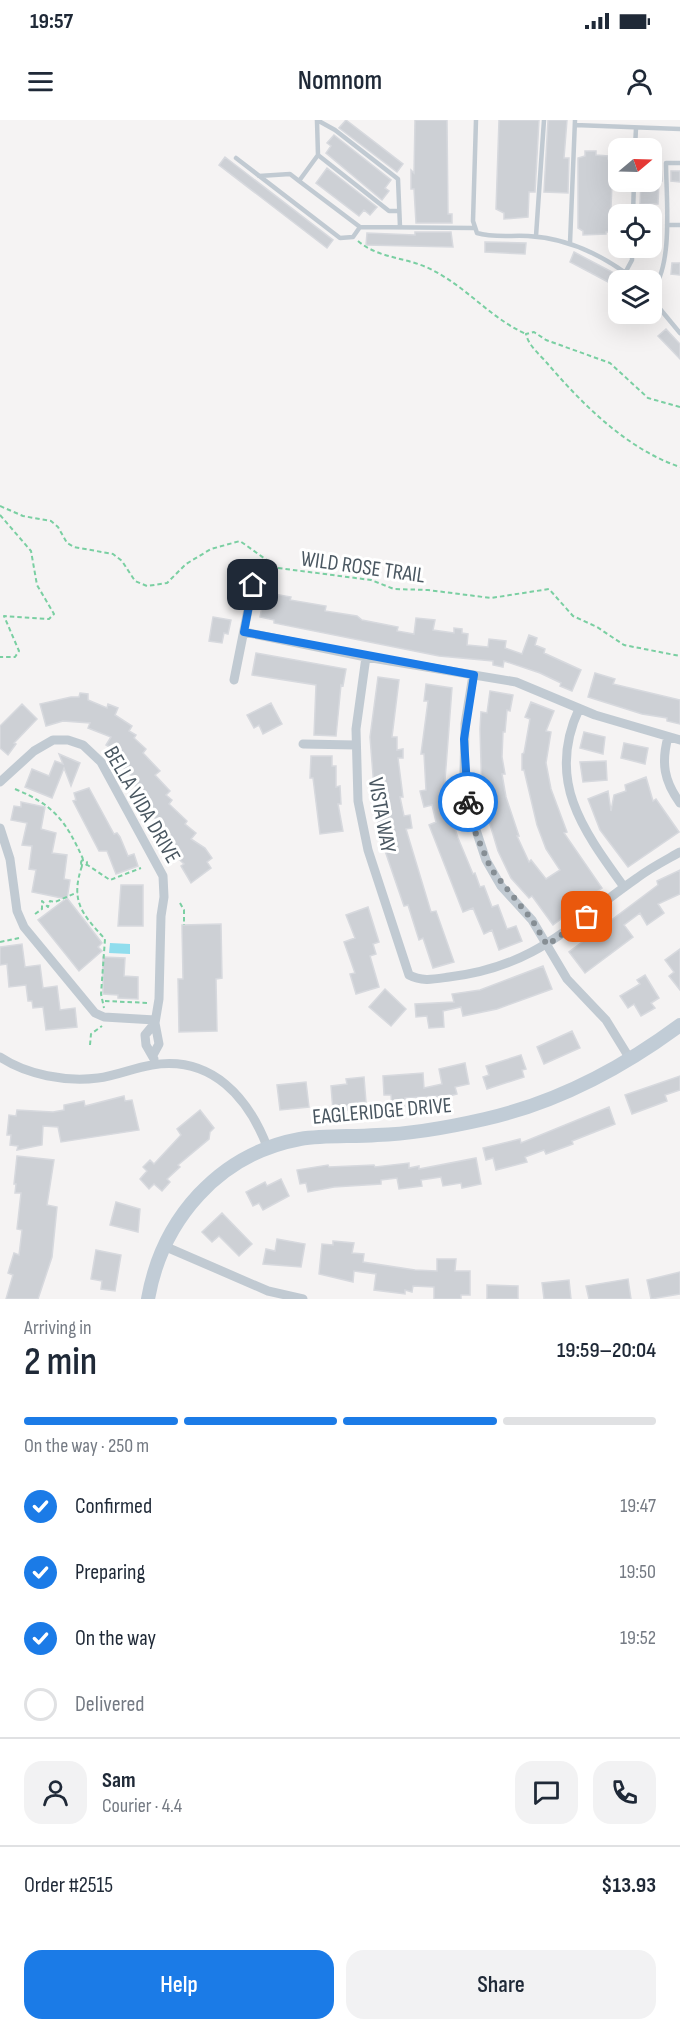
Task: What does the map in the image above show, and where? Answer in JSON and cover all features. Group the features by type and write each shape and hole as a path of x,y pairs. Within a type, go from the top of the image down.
{"main road":[{"name":"EAGLERIDGE DRIVE","path":"148,1299 152,1278 164,1246 190,1203 209,1184 243,1160 268,1149 308,1138 418,1132 487,1119 561,1093 630,1059 680,1025"}],"street":[{"path":"234,680 253,585"},
{"path":"244,632 366,657 516,682 579,709 680,740"},
{"name":"VISTA WAY","path":"366,657 355,745 358,801 363,828 409,975 430,980 474,973 508,963 547,945"},
{"path":"474,675 466,714 463,756 466,792 476,834 495,876 526,913 567,979 606,1020 630,1059"},
{"path":"579,709 567,737 566,780 588,836 624,887"},
{"path":"668,737 663,765 667,782 680,803"},
{"name":"BELLA VIDA DRIVE","path":"0,782 34,751 53,740 68,740 83,745 101,762 157,863 164,883 159,999 155,1021 145,1035 146,1045 154,1059"},
{"path":"303,744 355,745"},
{"path":"0,828 13,874 18,910 28,934 94,1013 104,1017 155,1021"},
{"path":"547,945 624,887 680,852"},
{"path":"0,1070 3,1059 41,1074 84,1079 121,1074 154,1059 189,1066 223,1081 243,1099 268,1149"},
{"path":"164,1246 268,1291 303,1299"}],"lane":[{"path":"299,181 318,155 317,120 336,130 398,179 400,227"},
{"path":"475,230 476,120"},
{"path":"536,236 544,120"},
{"path":"570,243 575,123 680,129"},
{"path":"636,128 636,138"},
{"path":"318,155 389,211 399,212"},
{"path":"236,158 340,238 353,237 360,227"},
{"path":"662,271 667,225 666,163 680,163"},
{"path":"259,176 290,174 360,227 475,230 536,236 570,243 601,257 620,270"},
{"path":"667,225 680,225"},
{"path":"662,311 680,333"}],"path":[{"path":"359,242 371,251 416,263 452,281 498,319 526,334 569,389 597,414 636,445 680,467"},
{"path":"526,334 534,332 546,340 610,363 648,398 680,407"},
{"name":"WILD ROSE TRAIL","path":"0,507 23,516 51,521 58,527 67,543 74,547 113,554 122,561 135,581 147,586 166,583 186,564 211,549 240,541 278,568 375,580 394,590 428,590 491,598 549,589 573,616 597,627 624,645 680,656"},
{"path":"0,515 31,551 37,585 54,614 49,619 4,616 19,653 15,657 0,657"},
{"path":"15,789 51,807 71,831 83,859 80,862 84,865 110,880 141,868"},
{"path":"84,865 78,892 83,917 105,939 101,994 105,1001 104,1011"},
{"path":"35,914 42,909 42,901 48,907 50,901 55,902 78,892"},
{"path":"180,903 184,910 184,925"},
{"path":"0,942 21,937"},
{"path":"105,1001 149,1002"},
{"path":"90,1045 91,1035 103,1025"}],"water":[{"path":"110,943 130,944 130,954 109,953"}],"building":[{"path":"346,120 403,164 397,172 339,128"},
{"path":"415,120 447,120 448,214 452,214 452,223 416,223 414,189 411,189 411,170 414,173"},
{"path":"499,120 539,120 535,192 529,192 528,217 504,219 504,213 496,209"},
{"path":"548,120 567,120 564,158 569,158 568,193 544,192"},
{"path":"334,135 391,180 385,188 389,191 382,200 326,153 331,146 327,143"},
{"path":"585,151 596,151 596,155 608,156 608,192 612,192 611,204 608,204 608,232 606,234 583,235 583,231 578,228 578,158 585,156"},
{"path":"225,157 333,240 327,248 219,165"},
{"path":"327,168 377,207 370,215 364,210 359,216 316,183"},
{"path":"671,171 680,171 680,182 671,181"},
{"path":"641,192 659,192 658,204 640,204"},
{"path":"415,232 451,232 453,247 366,245 367,233 415,235"},
{"path":"485,242 526,243 525,254 485,252"},
{"path":"574,252 608,270 608,282 570,262"},
{"path":"672,263 680,263 680,275 671,274"},
{"path":"666,329 680,344 680,359 658,336"},
{"path":"266,588 275,590 274,594 291,597 290,600 326,606 325,611 357,616 362,620 398,627 397,631 414,634 416,618 435,620 433,630 454,633 454,628 462,629 462,633 468,634 467,645 488,647 489,639 506,641 505,648 522,654 529,635 537,638 535,645 545,649 544,653 581,670 572,691 540,673 504,661 503,667 493,665 493,661 439,656 274,623 274,620 260,617"},
{"path":"213,617 231,620 228,634 224,633 222,643 209,641"},
{"path":"256,653 346,669 343,686 341,685 336,736 314,735 316,685 252,675"},
{"path":"595,673 615,679 613,684 680,700 680,724 667,721 667,718 642,714 588,697"},
{"path":"378,677 399,680 392,737 397,737 397,750 403,749 403,758 398,758 403,797 400,797 404,816 410,815 412,828 406,829 431,912 436,911 454,962 433,968 423,938 419,940 408,905 404,906 381,839 376,813 370,737"},
{"path":"426,684 452,688 445,780 449,809 458,838 473,874 475,873 480,887 484,886 492,907 498,905 507,929 516,926 522,941 499,950 492,930 484,934 473,908 463,912 429,825 436,822 432,805 424,807 420,791 426,790 424,754 421,754 428,701 424,701"},
{"path":"490,691 513,695 510,711 507,710 505,732 503,732 502,757 505,774 502,774 506,797 519,836 517,836 529,862 531,860 546,879 560,870 546,849 537,825 524,770 522,770 522,754 530,719 525,717 531,702 554,711 546,731 551,732 546,763 551,789 567,832 564,833 602,888 553,925 532,896 529,898 511,878 498,851 482,798 481,712 487,713"},
{"path":"80,693 88,694 88,700 107,708 108,704 118,708 115,715 132,726 129,731 136,735 134,738 146,749 143,753 160,771 155,775 170,791 166,795 172,800 169,804 187,821 185,824 196,833 191,839 205,848 212,858 207,862 211,868 191,883 181,866 184,864 166,847 171,842 155,825 159,822 141,805 148,798 132,783 135,779 119,764 126,757 106,745 111,737 88,728 90,723 63,721 46,726 40,704 79,697"},
{"path":"271,703 282,724 263,734 259,725 254,728 247,715"},
{"path":"22,704 37,719 14,743 16,744 8,755 0,748 0,726"},
{"path":"584,732 605,737 603,754 580,748"},
{"path":"624,743 648,748 645,764 621,758"},
{"path":"59,754 80,763 71,786 64,768 52,798 25,787 32,769 49,776 55,761 63,764"},
{"path":"311,756 332,756 332,766 336,766 336,787 340,786 341,804 338,804 343,831 320,834 313,778 310,778"},
{"path":"606,761 607,780 583,782 580,762"},
{"path":"646,777 653,801 656,799 679,832 628,867 600,830 588,799 608,791 611,811 614,795 626,791 625,785"},
{"path":"89,788 114,834 117,833 120,837 128,856 134,854 138,866 116,874 107,851 99,851 73,801 76,800 74,793"},
{"path":"21,802 45,807 41,829 56,833 52,853 67,855 64,879 70,880 67,899 32,892 36,870 29,869 32,846 22,845 27,823 11,820 14,806 21,807"},
{"path":"680,870 680,894 658,904 664,913 647,925 640,913 624,925 633,937 585,973 569,952 658,885 657,881"},
{"path":"121,885 143,885 143,926 118,926"},
{"path":"67,898 102,943 98,947 102,951 79,971 38,920"},
{"path":"368,907 379,942 373,944 376,954 370,956 379,987 356,994 350,974 355,973 344,942 355,938 346,915"},
{"path":"221,924 222,978 216,979 217,1031 179,1032 178,979 183,979 182,925"},
{"path":"22,944 25,967 40,965 43,988 57,986 60,1010 75,1008 77,1027 46,1030 43,1007 33,1008 32,1001 28,1001 26,985 9,987 7,964 0,965 0,947"},
{"path":"680,949 680,990 669,976 674,972 665,960"},
{"path":"103,957 125,958 124,976 138,977 138,999 118,998 118,995 103,994"},
{"path":"543,966 552,989 497,1009 463,1016 461,1007 443,1011 444,1027 429,1028 427,1016 416,1017 415,1004 454,1002 452,994 480,990"},
{"path":"645,975 659,998 651,1003 655,1008 641,1016 634,1004 628,1008 620,996 640,984 637,980"},
{"path":"385,989 406,1009 391,1026 369,1007"},
{"path":"572,1031 580,1048 544,1064 537,1047"},
{"path":"521,1055 526,1069 522,1070 524,1077 487,1089 483,1077 489,1075 486,1066"},
{"path":"465,1063 469,1084 455,1087 457,1094 438,1099 437,1096 405,1098 405,1107 392,1108 391,1095 384,1095 383,1076 423,1073 424,1088 442,1084 439,1069"},
{"path":"680,1076 680,1090 665,1095 667,1101 632,1114 625,1095"},
{"path":"364,1077 366,1102 352,1103 352,1110 333,1111 331,1086 347,1084 346,1079"},
{"path":"306,1082 309,1107 280,1110 277,1085"},
{"path":"124,1096 125,1101 132,1100 139,1130 61,1142 58,1127 43,1126 42,1145 17,1150 18,1146 10,1145 11,1135 7,1135 9,1115 16,1116 17,1110 53,1112 64,1110 64,1105 84,1101 85,1106"},
{"path":"609,1107 615,1124 572,1141 573,1144 546,1154 544,1150 525,1157 527,1162 496,1170 493,1158 486,1160 483,1148 520,1139 521,1143"},
{"path":"200,1110 214,1128 210,1132 209,1139 178,1165 180,1167 167,1179 170,1182 162,1191 154,1184 149,1189 140,1179 147,1171 143,1167 150,1160 154,1164 181,1135 177,1129"},
{"path":"17,1156 54,1160 47,1205 57,1207 52,1257 38,1299 6,1299 13,1275 8,1273 14,1253 19,1255 22,1230 17,1229 21,1193 15,1193 16,1184 14,1184"},
{"path":"476,1158 481,1184 462,1188 461,1183 443,1186 441,1177 421,1180 422,1186 399,1189 397,1178 381,1180 381,1184 334,1187 308,1192 306,1183 300,1184 297,1170 328,1165 329,1167 374,1165 375,1167 409,1163 409,1168 419,1166 419,1169"},
{"path":"281,1179 289,1196 263,1210 259,1203 253,1206 246,1192 265,1182 267,1186"},
{"path":"116,1202 140,1209 138,1232 110,1225"},
{"path":"222,1213 252,1244 239,1256 219,1236 212,1242 202,1232"},
{"path":"277,1239 305,1244 301,1267 263,1264 266,1249 275,1251"},
{"path":"333,1241 354,1243 352,1253 364,1254 363,1262 415,1270 437,1271 437,1259 456,1259 455,1271 470,1271 470,1295 461,1295 461,1299 434,1299 434,1287 413,1286 412,1292 405,1290 405,1294 374,1290 376,1274 354,1271 353,1282 319,1274 322,1244 333,1245"},
{"path":"96,1250 121,1255 115,1291 101,1289 102,1281 91,1279"},
{"path":"680,1272 680,1294 651,1299 647,1280"},
{"path":"628,1279 631,1299 589,1299 586,1286"},
{"path":"569,1280 571,1299 544,1299 542,1283"},
{"path":"487,1285 518,1286 518,1299 487,1299"}],"way so far":[{"path":"468,802 476,834 486,860 501,886 532,920 547,945 587,917"}],"route":[{"path":"253,585 244,632 366,657 474,675 468,704 463,756 468,802"}]}
